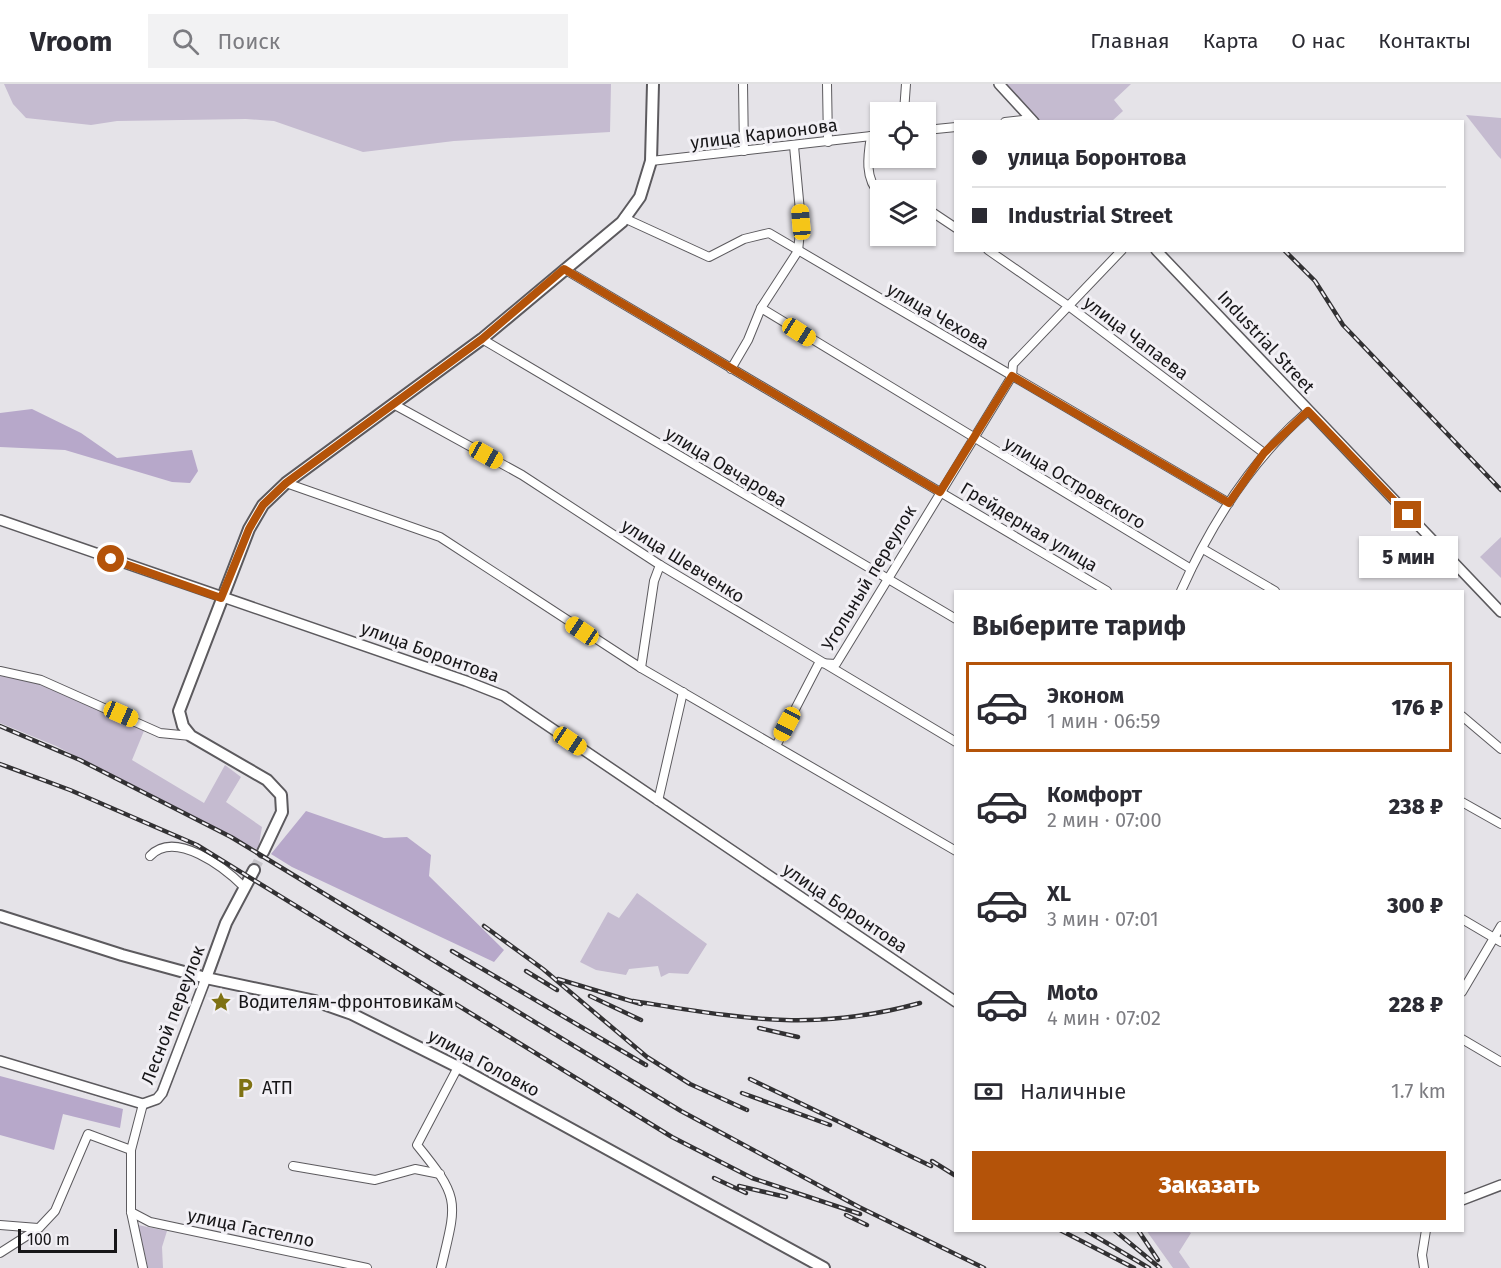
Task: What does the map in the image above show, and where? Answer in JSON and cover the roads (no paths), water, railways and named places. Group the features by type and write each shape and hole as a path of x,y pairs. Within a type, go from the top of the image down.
{"main road":[{"path":"263,852 282,812 281,795 267,780 191,736 181,721 180,704 249,529 263,505 286,483 482,339 624,218 640,196 651,161 653,84"},
{"name":"Лесной переулок","path":"206,978 226,924 254,870"},
{"name":"улица Головко","path":"0,916 62,938 206,978 315,1000 338,1008 458,1067 824,1268"}],"street":[{"path":"743,84 744,152"},
{"path":"827,84 828,142"},
{"path":"905,102 906,84"},
{"path":"999,84 1033,120"},
{"path":"936,129 954,127"},
{"name":"улица Карионова","path":"651,161 870,136"},
{"path":"870,142 867,160 872,180"},
{"path":"731,369 748,340 761,308 798,251 801,222 794,146"},
{"path":"936,215 954,227"},
{"name":"улица Чехова","path":"624,218 709,257 744,239 770,233 1229,503"},
{"name":"улица Чапаева","path":"991,252 1070,307 1264,453"},
{"name":"Угольный переулок","path":"776,746 819,663 836,664 972,438 1012,376 1013,364 1120,252"},
{"name":"Industrial Street","path":"1158,252 1501,612"},
{"name":"Грейдерная улица","path":"564,269 1105,590"},
{"name":"улица Островского","path":"761,308 1191,569"},
{"name":"улица Овчарова","path":"482,339 886,580 954,618"},
{"name":"улица Шевченко","path":"395,405 522,475 660,565 819,663 954,741"},
{"path":"1181,590 1229,503 1264,453 1308,411"},
{"path":"286,483 440,537 641,668 954,849"},
{"name":"улица Боронтова","path":"0,520 504,696 954,1001"},
{"path":"1203,549 1273,590"},
{"path":"641,668 654,581 660,565"},
{"path":"0,670 41,680 160,733 191,736"},
{"path":"658,801 683,692"},
{"path":"1464,718 1501,749"},
{"path":"1464,802 1501,824"},
{"path":"150,856 164,847 191,852 213,861 244,886"},
{"path":"1464,920 1498,940"},
{"path":"1464,989 1498,940 1501,926"},
{"name":"Лесной переулок","path":"143,1268 130,1212 131,1150 143,1104 157,1099 162,1093 206,978"},
{"path":"1464,1041 1501,1062"},
{"path":"0,1061 143,1104"},
{"path":"441,1268 453,1204 447,1184 417,1145 458,1067"},
{"path":"0,1253 39,1228 55,1211 88,1134 131,1150"},
{"path":"293,1166 375,1180 415,1169 441,1175"},
{"path":"1464,1199 1501,1185"},
{"name":"улица Гастелло","path":"130,1212 144,1221 367,1268"},
{"path":"0,1225 39,1228"},
{"path":"1420,1232 1425,1244"},
{"path":"1418,1268 1426,1232"},
{"path":"1422,1255 1424,1268"}],"tunnel":[{"path":"254,870 263,852"}],"railway":[{"path":"1286,252 1315,281 1343,325 1501,490"},
{"path":"0,726 80,760 231,837 681,1111 859,1207 984,1268"},
{"path":"0,764 70,790 197,845 672,1137 752,1178 860,1214"},
{"path":"484,926 543,969 647,1057 690,1084 747,1110"},
{"path":"452,951 646,1065"},
{"path":"526,971 557,990"},
{"path":"558,979 641,1004"},
{"path":"590,996 641,1020"},
{"path":"633,1001 708,1013 776,1020 845,1018 920,1003"},
{"path":"759,1028 798,1037"},
{"path":"750,1079 931,1166"},
{"path":"742,1093 830,1125"},
{"path":"932,1161 954,1175"},
{"path":"714,1178 746,1193"},
{"path":"739,1186 786,1197"},
{"path":"846,1215 867,1225"},
{"path":"1064,1232 1134,1268"},
{"path":"1088,1232 1149,1268"},
{"path":"1116,1232 1160,1268"},
{"path":"1139,1232 1158,1260"}],"place":[{"name":"Водителям-фронтовикам","path":"221,1002"},
{"name":"АТП","path":"245,1088"}]}
